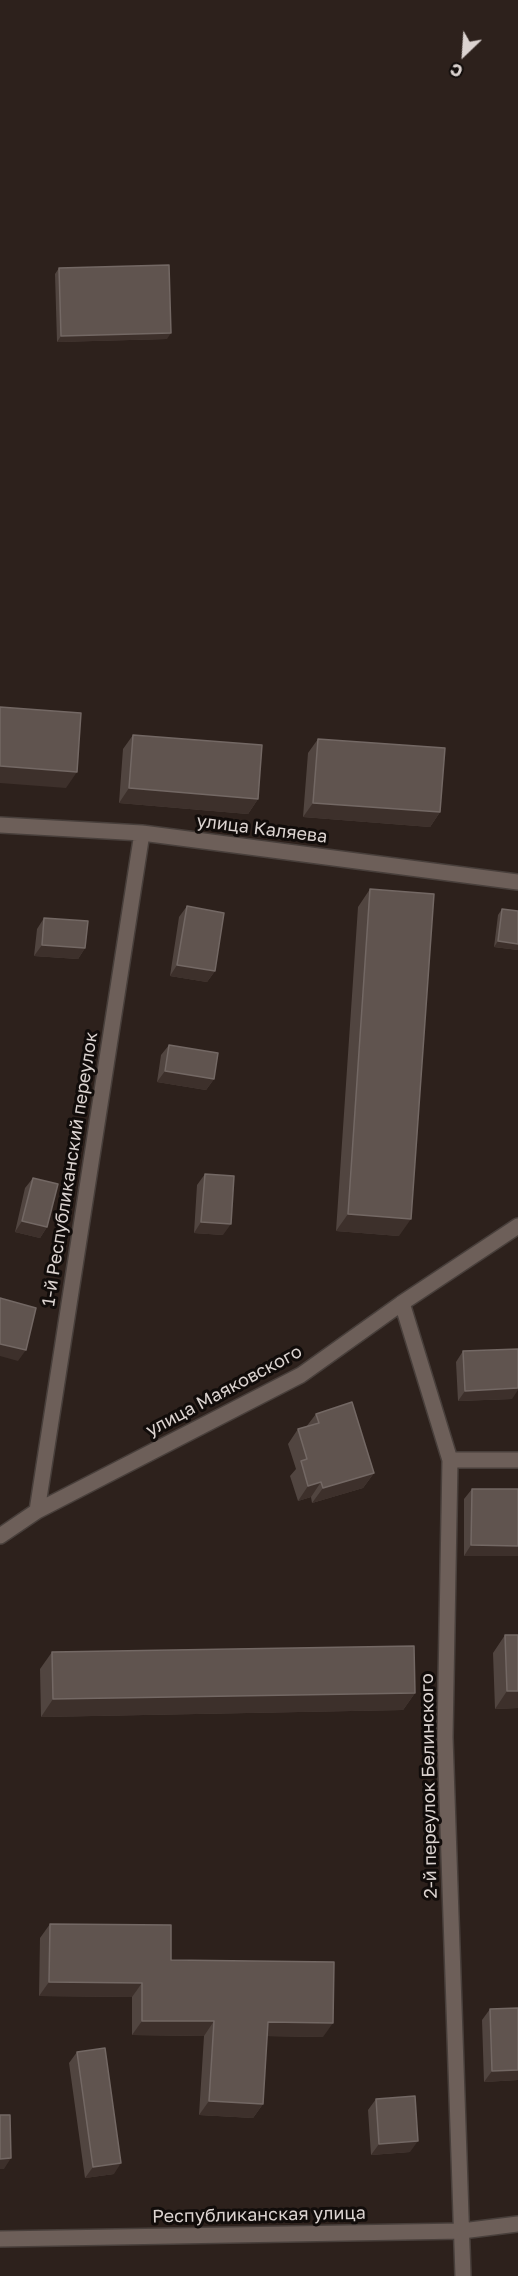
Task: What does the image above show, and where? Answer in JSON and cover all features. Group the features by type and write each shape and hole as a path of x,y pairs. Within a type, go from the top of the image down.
{"street":[{"name":"улица Каляева","path":"0,825 142,832 518,882"},
{"name":"1-й Республиканский переулок","path":"37,1511 142,832"},
{"name":"улица Маяковского","path":"0,1536 37,1511 300,1375 402,1303 518,1226"},
{"name":"2-й переулок Белинского","path":"402,1303 450,1460 444,1737 463,2276"},
{"path":"450,1460 518,1460"},
{"name":"Республиканская улица","path":"0,2239 462,2231 518,2224"}],"building":[{"path":"169,265 171,333 61,336 59,268"},
{"path":"0,707 81,713 77,772 0,766"},
{"path":"133,735 262,745 258,799 129,788"},
{"path":"318,739 445,748 440,812 313,803"},
{"path":"370,889 434,894 411,1219 348,1214"},
{"path":"187,906 224,913 215,971 177,965"},
{"path":"502,909 518,911 518,944 498,941"},
{"path":"44,918 88,921 85,948 42,945"},
{"path":"169,1045 218,1053 214,1079 165,1071"},
{"path":"205,1174 234,1176 231,1224 201,1222"},
{"path":"33,1178 58,1184 47,1227 22,1221"},
{"path":"0,1298 36,1308 26,1350 0,1344"},
{"path":"518,1349 518,1388 465,1391 463,1351"},
{"path":"352,1402 374,1473 323,1488 321,1482 308,1486 301,1461 307,1459 298,1429 319,1423 316,1414"},
{"path":"472,1489 518,1489 518,1546 471,1545"},
{"path":"505,1635 518,1635 518,1691 507,1691"},
{"path":"414,1646 415,1693 53,1699 52,1652"},
{"path":"50,1924 171,1925 171,1960 334,1962 333,2023 268,2022 263,2104 209,2101 214,2021 142,2021 142,1983 49,1982"},
{"path":"518,2008 518,2070 492,2071 490,2009"},
{"path":"105,2048 121,2163 93,2167 77,2052"},
{"path":"415,2096 418,2141 379,2144 376,2099"},
{"path":"0,2115 10,2115 11,2158 0,2159"}]}
